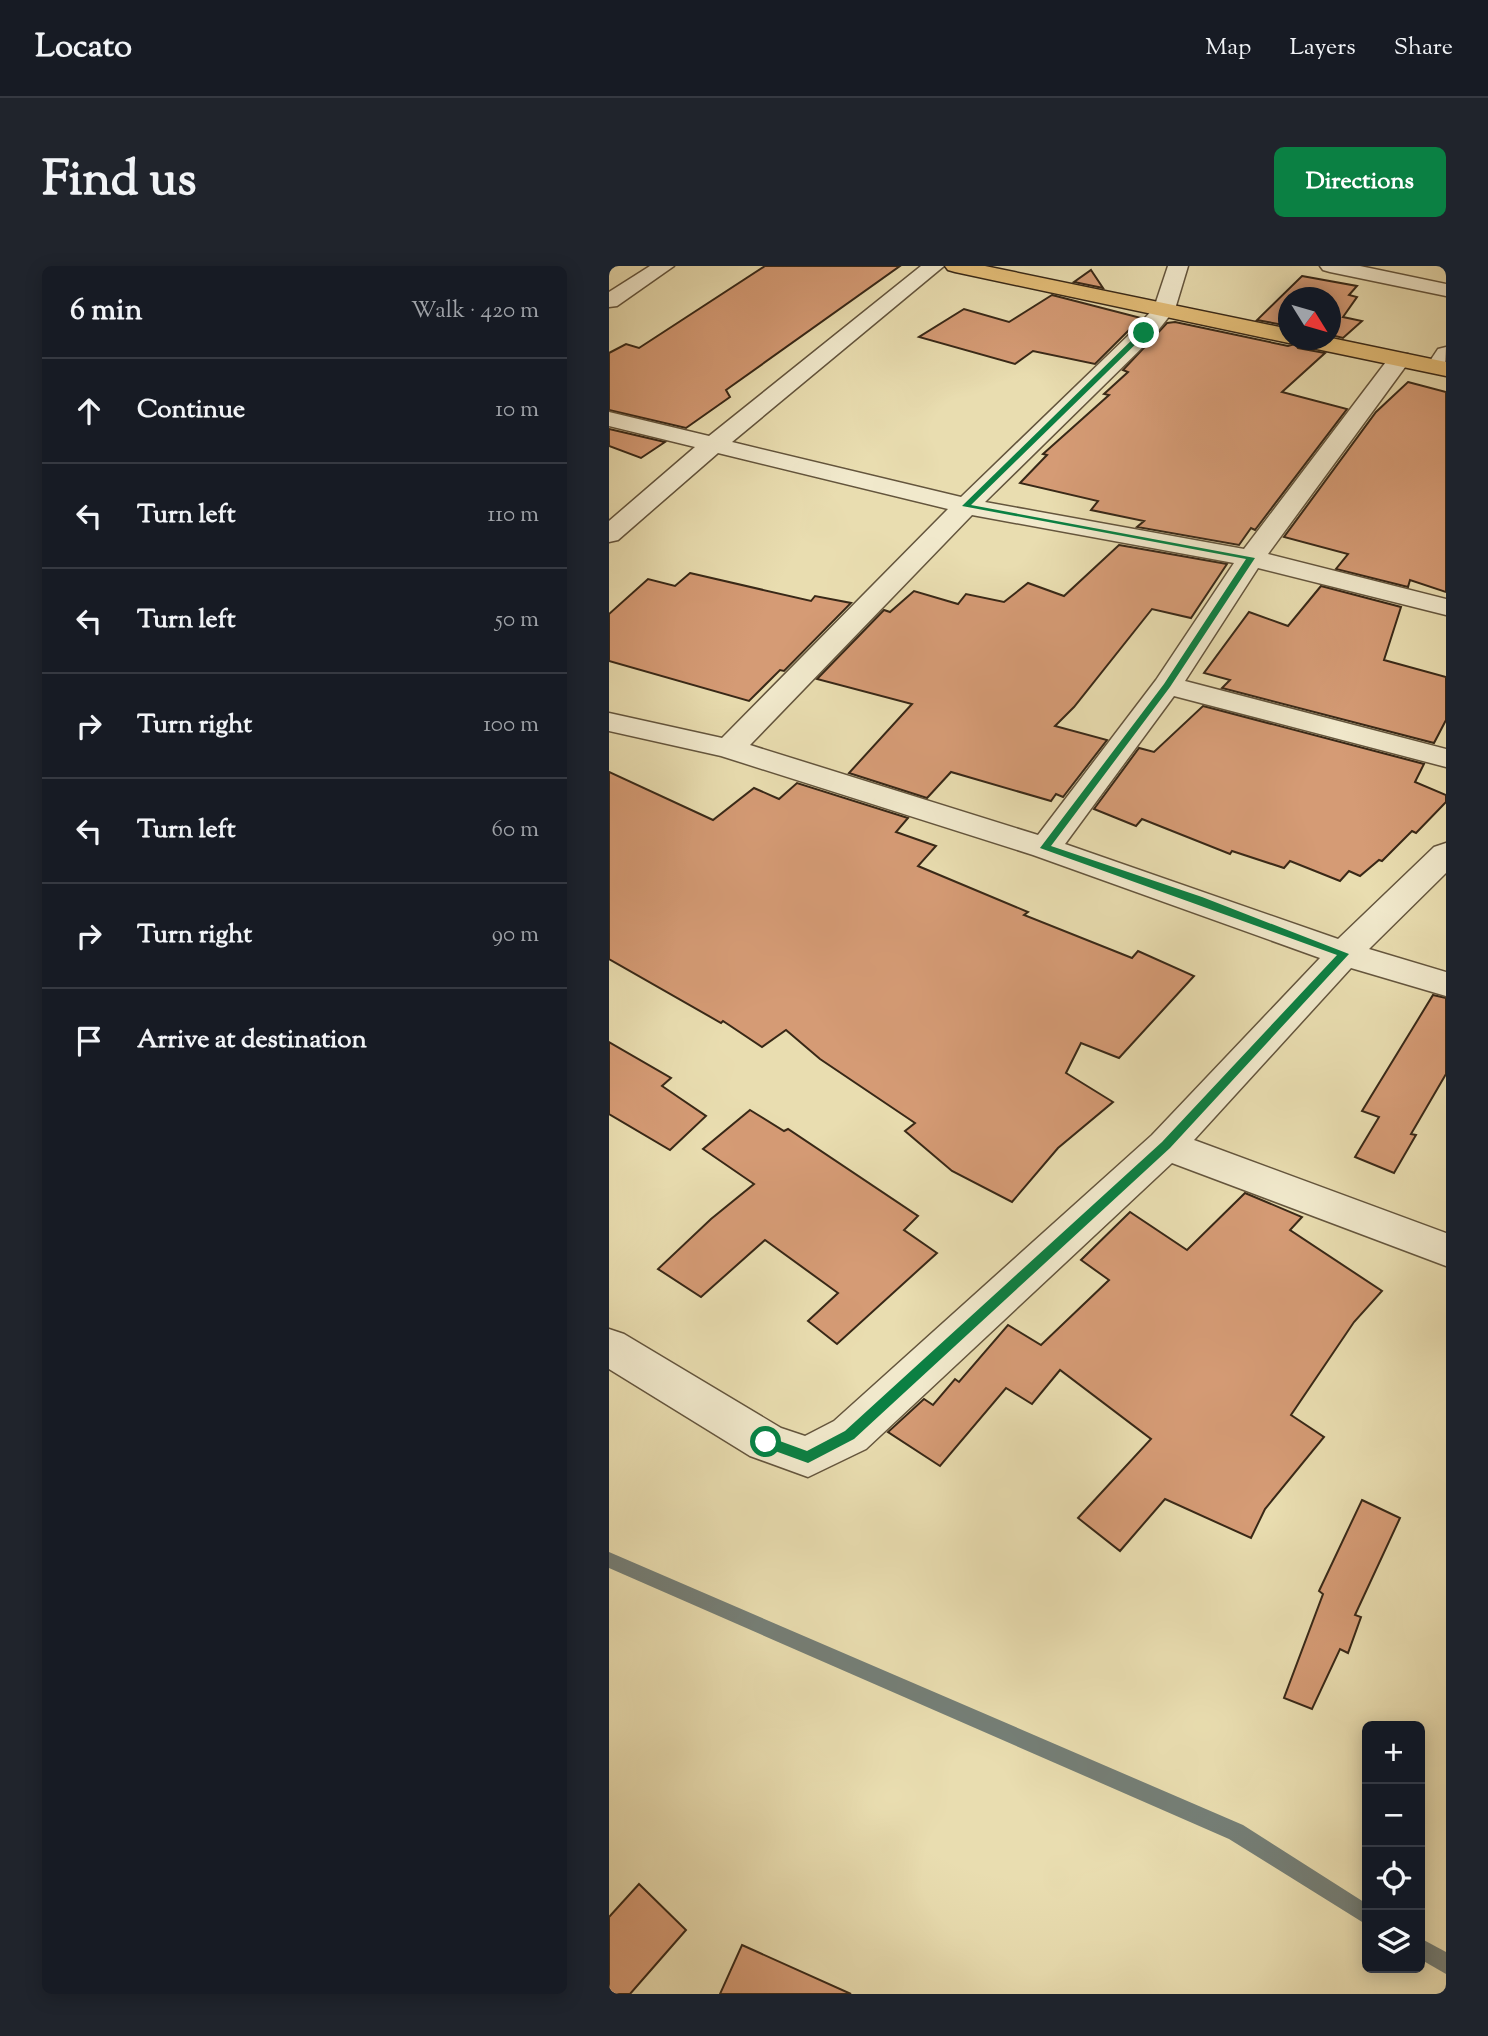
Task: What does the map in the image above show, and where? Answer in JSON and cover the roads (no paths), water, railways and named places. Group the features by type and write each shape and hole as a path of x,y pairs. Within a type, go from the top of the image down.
{"main road":[{"path":"955,266 1278,334"},
{"path":"1341,347 1400,359 1443,364"}],"street":[{"path":"609,301 664,266"},
{"path":"609,534 714,444 934,266"},
{"path":"729,749 966,506 1144,333 1164,309 1178,266"},
{"path":"1341,267 1446,290"},
{"path":"1045,848 1167,685 1251,558 1400,359"},
{"path":"609,419 966,506 1251,558 1446,607"},
{"path":"1167,685 1446,758"},
{"path":"609,722 729,749 1045,848 1198,900 1344,954 1446,984"},
{"path":"609,1348 766,1442 808,1457 850,1435 1166,1145 1344,954 1446,854"},
{"path":"1166,1145 1446,1250"}],"waterway":[{"path":"609,1560 1236,1832 1362,1912"},
{"path":"1425,1951 1446,1964"}]}
